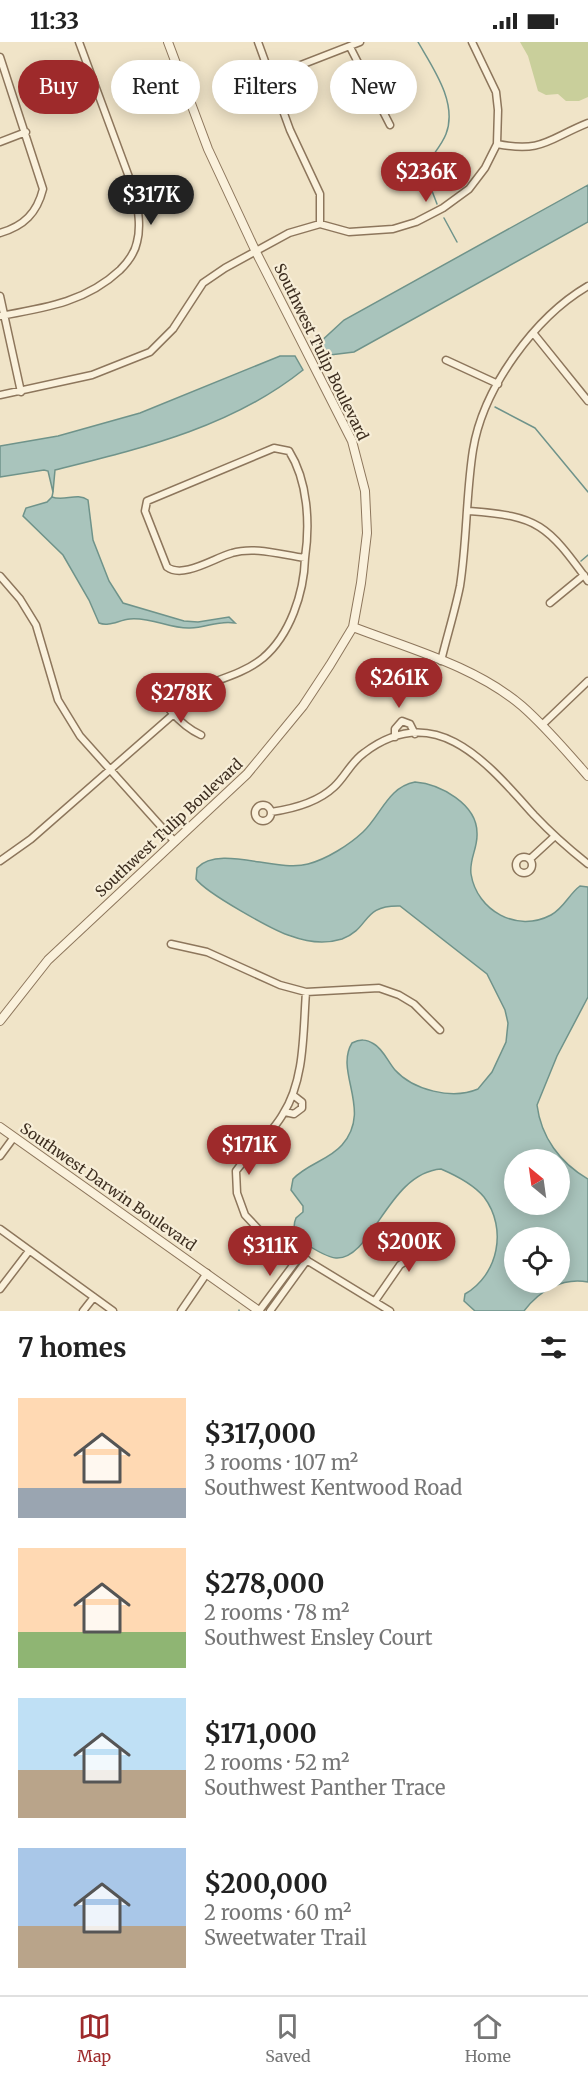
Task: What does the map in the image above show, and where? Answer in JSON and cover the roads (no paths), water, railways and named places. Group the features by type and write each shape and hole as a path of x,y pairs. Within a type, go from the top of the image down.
{"street":[{"path":"2,316 76,300 102,287 126,263 137,244 139,220 136,196 79,42"},
{"name":"Southwest Tulip Boulevard","path":"0,1021 48,960 247,774 303,706 353,627 367,533 365,491 355,451 321,376 256,252 208,149 168,42"},
{"path":"258,42 264,60"},
{"path":"314,60 360,42"},
{"path":"0,395 92,375 150,352 173,329 203,284 289,233 320,224 350,232 393,228 417,222 443,208 469,189 485,168 496,144 498,110 496,92 472,42"},
{"path":"350,47 390,125"},
{"path":"0,57 44,189 39,205 26,222 0,233"},
{"path":"284,114 320,194 320,224"},
{"path":"496,144 516,148 537,148 588,123"},
{"path":"0,142 26,132"},
{"path":"441,661 459,586 469,511 474,448 498,384 519,348 548,316 588,286"},
{"path":"0,296 2,316 21,392"},
{"path":"534,334 588,399"},
{"path":"446,360 498,384"},
{"path":"0,861 31,839 208,684 242,671 264,657 299,603 306,558 308,527 304,492 292,457 284,448 274,448 214,475 153,496 145,504 145,511 165,564 172,571 183,571 247,550 306,558"},
{"path":"469,511 506,514 534,522 552,535 586,578 550,603"},
{"path":"0,576 20,599 36,625 58,700 80,736 175,842"},
{"path":"353,627 471,673 504,693 542,725 588,776"},
{"path":"153,678 155,689 175,713 192,730 201,735"},
{"path":"542,725 588,681"},
{"path":"395,737 395,729 402,721 410,724 415,734"},
{"path":"271,812 319,798 334,787 366,752 395,737 415,734 444,736 483,760 555,836 588,864"},
{"path":"530,859 555,836"},
{"path":"171,944 207,952 280,985 306,993 379,988 399,995 414,1004 440,1030"},
{"path":"306,993 298,1076 293,1095 285,1112 236,1172 237,1194 245,1215 262,1233 390,1311"},
{"path":"285,1112 297,1113 302,1108 302,1102 293,1095"},
{"name":"Southwest Darwin Boulevard","path":"0,1126 259,1311"},
{"path":"0,1156 14,1137"},
{"path":"0,1229 113,1311"},
{"path":"375,1301 400,1265 437,1240"},
{"path":"0,1289 29,1251"},
{"path":"270,1311 300,1256"},
{"path":"259,1311 307,1260"},
{"path":"181,1311 207,1273"},
{"path":"83,1311 94,1297"}],"water":[{"path":"588,185 588,222 354,352 322,356 317,345 344,320"},
{"path":"280,356 295,356 303,370 276,390 247,407 185,433 153,444 55,470 53,492 48,471 0,477 0,446 58,436 140,413"},
{"path":"52,497 79,497 88,500 93,540 109,581 123,603 184,621 198,622 229,617 235,623 183,628 138,619 107,624 99,623 89,600 63,555 23,516 26,508 47,502"},
{"path":"415,782 435,787 455,797 471,813 477,833 471,874 481,899 500,915 512,920 538,920 556,912 580,886 588,887 588,997 557,1056 537,1105 543,1128 555,1149 504,1149 504,1215 570,1215 570,1166 588,1179 588,1282 570,1282 570,1227 504,1227 504,1293 543,1293 524,1311 475,1311 464,1301 465,1294 476,1286 492,1263 496,1250 496,1223 484,1197 475,1188 441,1169 423,1174 407,1185 360,1246 349,1255 336,1258 324,1254 300,1240 294,1228 296,1218 303,1212 303,1206 291,1190 293,1179 337,1150 351,1132 354,1105 347,1066 352,1043 363,1040 374,1044 395,1070 422,1088 445,1093 478,1089 492,1072 506,1042 508,1023 505,1010 487,974 400,906 379,909 372,913 358,929 342,939 323,942 310,941 282,933 256,919 226,902 196,879 197,868 207,861 219,859 295,866 323,859 344,847 363,832 398,790"}],"waterway":[{"path":"418,42 437,74 449,110 446,134 424,170 437,204"},
{"path":"444,218 457,242"},
{"path":"495,407 535,428 588,492"},
{"path":"52,497 53,492"},
{"path":"581,561 588,555"}]}
